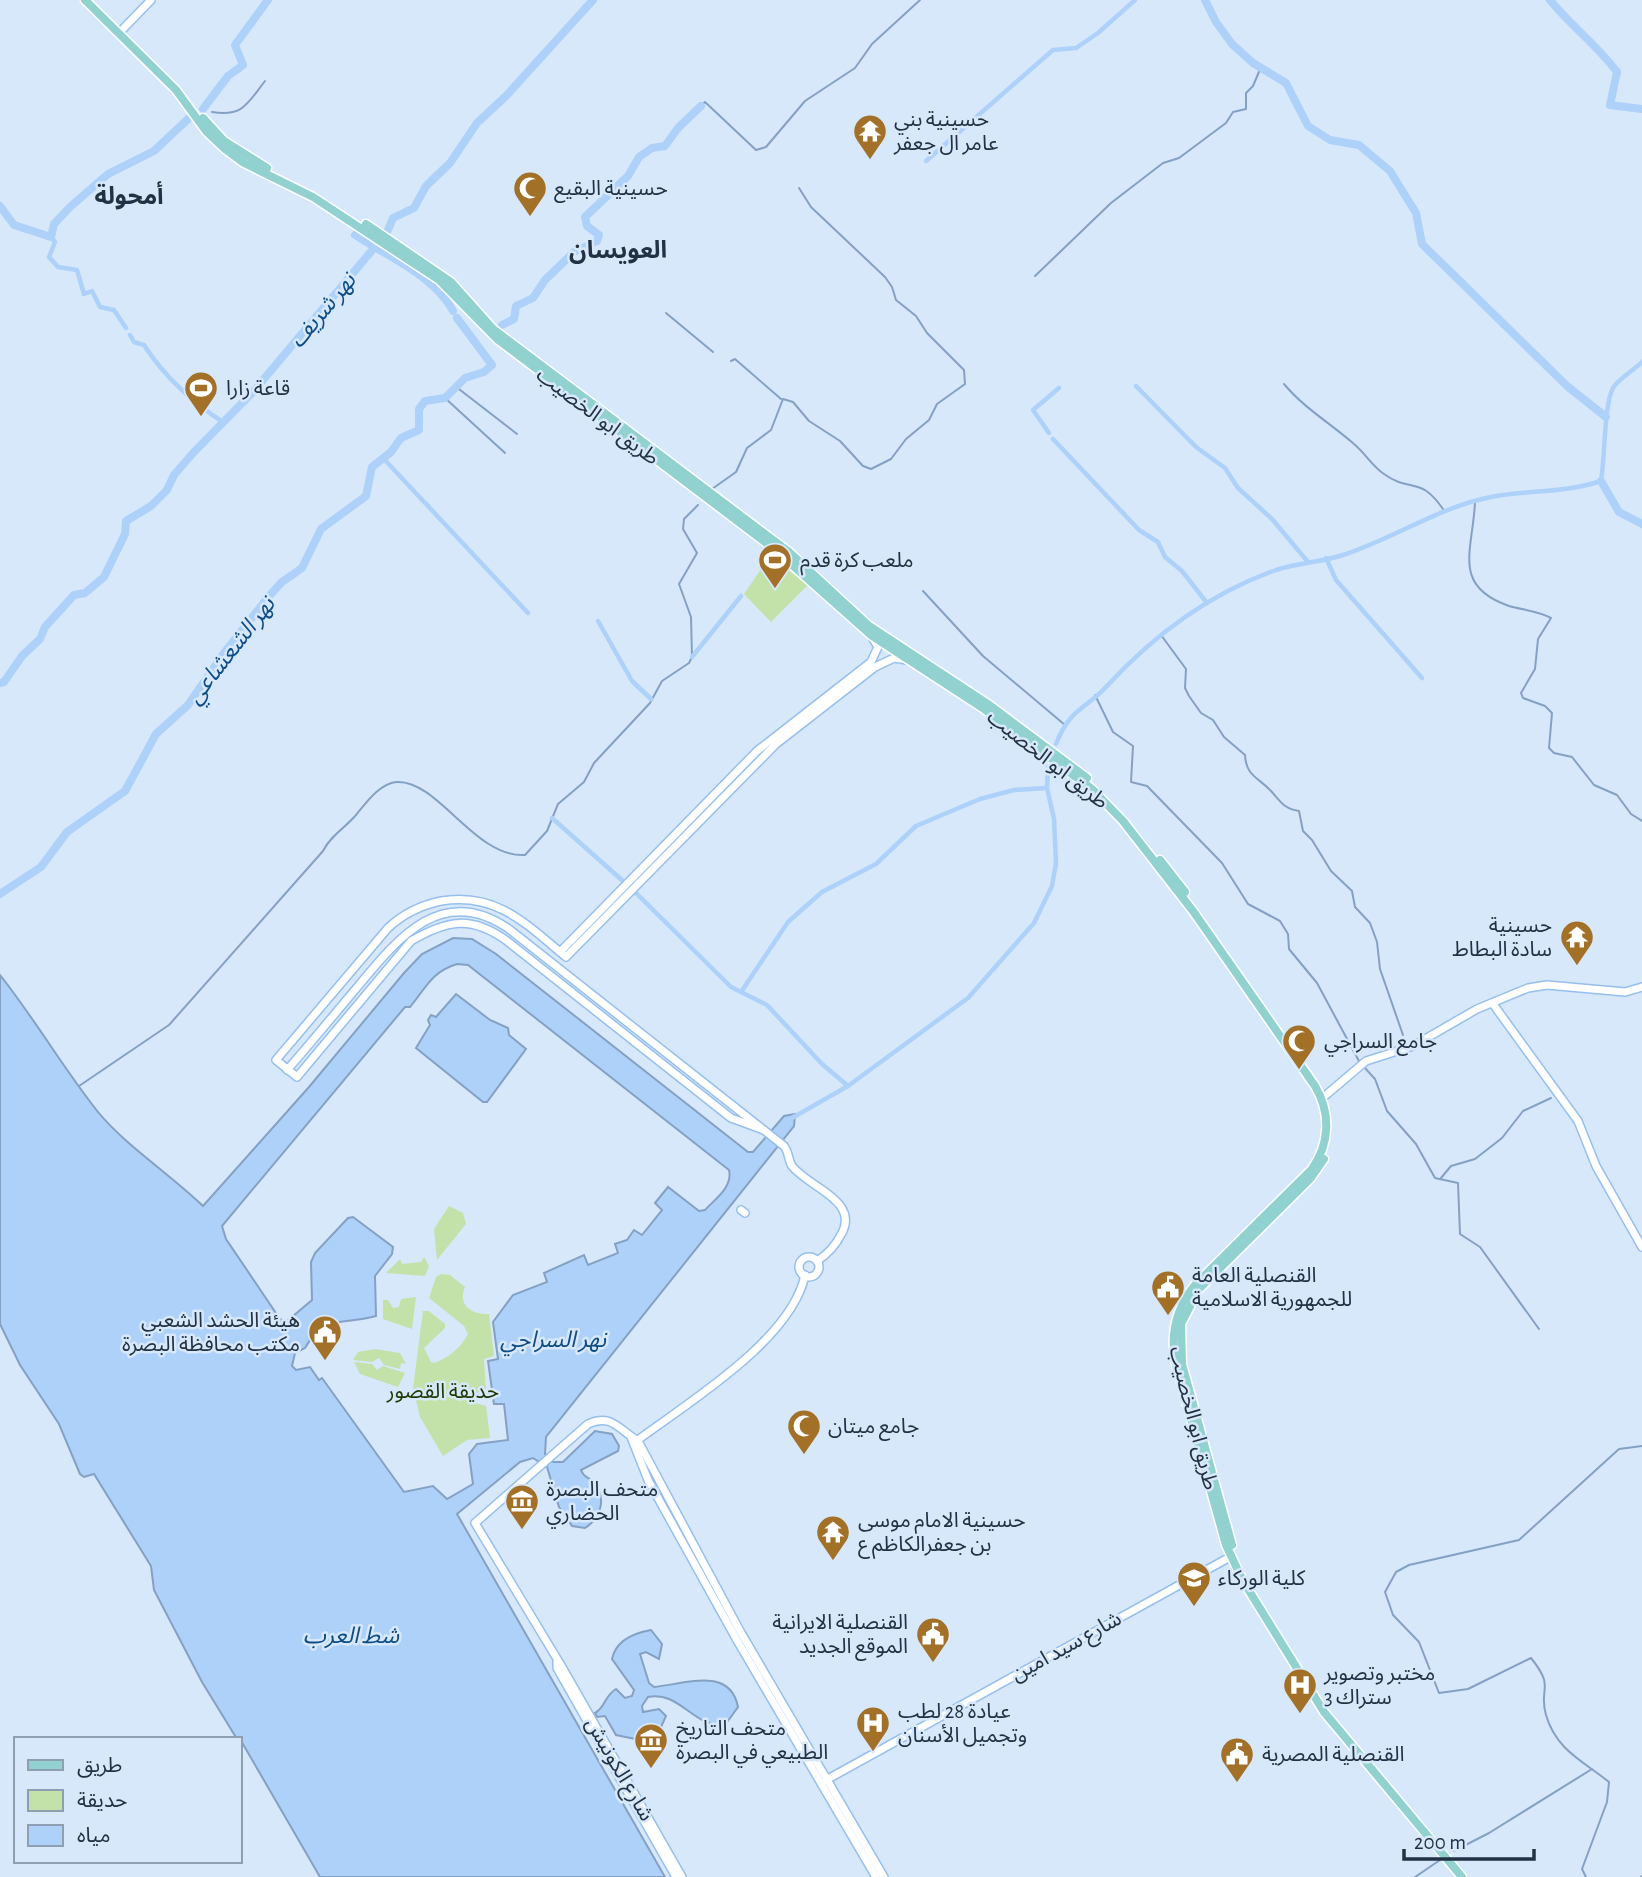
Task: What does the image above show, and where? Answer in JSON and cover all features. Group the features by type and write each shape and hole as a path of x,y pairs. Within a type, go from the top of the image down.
{"main road":[{"name":"طريق ابو الخصيب","path":"85,0 176,90 212,137 239,155 310,189 438,272 454,285 488,324 522,354 793,560 868,625 1078,771 1111,801 1177,882 1319,1093 1326,1116 1327,1132 1324,1148 1312,1169 1189,1291 1178,1314 1174,1331 1174,1357 1237,1560 1282,1641 1330,1715 1468,1877"},
{"name":"طريق ابو الخصيب","path":"92,0 172,78 215,133 239,155"},
{"path":"121,31 151,0"},
{"name":"طريق ابو الخصيب","path":"793,560 872,636 986,706"},
{"path":"563,955 757,751 871,662 878,648 872,636"},
{"path":"563,955 776,744 885,661 903,659 915,664"},
{"path":"563,955 492,903 465,898 430,903 398,919 339,983 276,1060 297,1077 411,941 430,930 449,924 475,924 490,929 507,941 731,1118 765,1131"},
{"path":"288,1070 407,931 432,918 461,911 488,916 509,929 784,1146 792,1166 840,1205 846,1215 845,1226 838,1242 817,1261 817,1273 805,1275 800,1271 801,1262 809,1257 817,1261"},
{"name":"طريق ابو الخصيب","path":"1229,959 1326,1095 1332,1132 1320,1167 1199,1289 1184,1317 1179,1340 1180,1356 1230,1557 1329,1719 1462,1877"},
{"path":"1326,1095 1366,1061 1413,1046 1477,1009 1538,986 1625,992 1642,987"},
{"path":"1493,1004 1578,1121 1596,1166 1642,1247"},
{"path":"805,1275 794,1304 746,1358 633,1441 759,1668 826,1780 868,1856 876,1877"},
{"name":"شارع الكونيش","path":"633,1441 609,1419 597,1420 552,1454 475,1523 682,1877"},
{"name":"شارع سيد امين","path":"826,1780 1230,1557"},
{"name":"شارع الكونيش","path":"556,1662 676,1877"},
{"path":"868,1856 884,1877"}],"green space":[{"name":"ملعب كرة قدم","path":"770,556 808,585 771,622 744,594"},
{"path":"449,1206 463,1213 466,1224 437,1260 434,1229"},
{"path":"424,1257 429,1266 425,1276 386,1273 400,1259 402,1264 421,1262"},
{"name":"حديقة القصور","path":"441,1274 450,1275 465,1287 463,1299 468,1308 477,1313 489,1314 494,1356 484,1359 486,1389 470,1396 472,1402 486,1406 490,1438 467,1440 443,1456 420,1417 413,1388 423,1311 429,1311 445,1324 445,1328 424,1348 431,1362 435,1363 450,1355 468,1334 464,1326 429,1298 436,1277"},
{"path":"416,1297 412,1329 383,1319 383,1300 388,1300 393,1308 399,1307 401,1299"},
{"path":"375,1349 400,1353 406,1364 401,1363 400,1369 384,1365 379,1358 372,1362 353,1360 358,1352"},
{"path":"354,1362 372,1364 377,1370 383,1366 405,1373 398,1387 360,1374"}],"water":[{"name":"شط العرب","path":"453,938 472,939 496,954 748,1152 753,1152 784,1116 795,1114 794,1126 546,1437 545,1454 553,1462 563,1462 595,1431 612,1434 619,1446 618,1451 581,1470 600,1494 600,1507 591,1524 585,1528 572,1526 559,1507 547,1467 533,1458 520,1462 457,1514 665,1877 320,1877 242,1742 242,1737 236,1737 202,1682 154,1590 151,1566 94,1474 84,1477 80,1474 59,1424 20,1365 0,1324 0,975 98,1112 122,1137 203,1206 309,1087 422,954","holes":["457,964 468,965 729,1170 728,1182 705,1210 699,1211 668,1187 655,1203 662,1210 642,1235 634,1230 627,1240 615,1244 618,1253 588,1265 584,1255 544,1273 547,1282 513,1295 493,1322 498,1359 488,1361 492,1390 474,1397 493,1398 494,1404 504,1404 508,1440 477,1444 469,1454 473,1484 447,1499 433,1486 404,1492 322,1378 319,1380 310,1367 296,1370 292,1366 295,1353 305,1348 312,1337 327,1325 376,1316 375,1276 392,1254 393,1247 353,1217 348,1218 315,1253 311,1262 312,1300 286,1322 280,1319 226,1239 222,1226 405,1007 410,1007 441,971"]},
{"path":"456,994 490,1020 508,1028 509,1035 526,1049 487,1102 483,1102 416,1048 430,1025 428,1020 431,1015 436,1017"},
{"path":"651,1630 662,1644 659,1659 646,1652 640,1654 649,1683 654,1687 705,1680 726,1686 733,1694 738,1707 725,1725 714,1725 659,1696 648,1697 642,1706 643,1712 659,1709 666,1716 661,1727 640,1740 616,1735 605,1716 597,1717 595,1713 616,1689 625,1698 632,1696 634,1690 612,1659 617,1647 632,1635"}],"waterway":[{"path":"203,109 228,76 243,65 235,45 268,0"},
{"path":"388,230 393,218 414,208 426,186 450,163 477,123 506,96 593,0"},
{"path":"701,106 705,102 756,150 766,147 805,101 855,68 872,44 920,0"},
{"path":"926,161 1053,50 1076,48 1098,33 1135,0"},
{"path":"1205,0 1216,22 1232,44 1253,63 1286,83 1308,126 1330,140 1359,145 1390,171 1416,213 1422,244 1567,386 1606,417"},
{"path":"1550,0 1617,72 1610,105 1642,109"},
{"path":"1035,276 1111,203 1163,163 1179,158 1226,123 1233,112 1246,109 1246,93 1253,86 1261,67"},
{"path":"212,112 231,113 238,110 265,81"},
{"path":"502,325 514,319 516,306 533,298 545,280 574,252 597,241 599,235 587,226 585,217 628,176 639,157 652,148 665,146 678,128 701,106"},
{"path":"0,206 14,225 51,237 54,224 108,174 154,151 188,119"},
{"path":"712,489 736,472 747,448 771,430 783,399 793,402 809,421 840,441 863,466 871,469 891,459 906,439 929,420 937,404 965,384 964,370 927,333 916,316 896,300 885,277 811,207 799,188"},
{"name":"نهر الشعشاعي","path":"355,235 423,277 435,287 453,311"},
{"path":"51,237 55,242 49,257 58,267 77,270 84,294 92,291 100,307 114,310 126,328"},
{"name":"نهر شريف","path":"0,683 4,682 22,656 40,639 45,627 74,595 85,593 104,577 125,534 126,521 151,506 167,490 174,475 253,392 374,248"},
{"path":"666,313 713,352"},
{"name":"نهر الشعشاعي","path":"0,894 41,867 67,832 125,791 156,734 188,705 224,653 270,595 282,582 302,568 321,529 366,496 372,467 391,452 401,438 419,430 419,409 425,401 445,398 465,378 484,372 492,365 457,318"},
{"path":"130,335 134,342 144,345 179,388 223,422"},
{"path":"731,361 735,359 781,399"},
{"path":"1056,744 1072,716 1164,633 1206,603 1252,579 1276,570 1362,548 1472,502 1505,495 1574,488 1601,481 1610,396 1619,381 1642,362"},
{"path":"1284,384 1345,436 1380,471 1394,480 1429,493 1445,512"},
{"path":"455,386 517,434"},
{"path":"1136,386 1196,447 1225,468 1238,488 1272,519 1308,562"},
{"path":"1049,433 1033,410 1059,388"},
{"path":"445,398 505,453"},
{"path":"1053,439 1139,530 1158,542 1165,557 1182,571 1207,603"},
{"path":"383,458 528,613"},
{"path":"1601,481 1619,512 1642,524"},
{"path":"1475,502 1470,564 1472,577 1479,588 1491,598 1509,606 1551,618 1538,639 1535,669 1521,693 1523,698 1545,706 1552,713 1549,748 1554,753 1572,757 1594,785 1617,795 1631,814 1642,821"},
{"path":"79,1086 169,1025 330,840 385,786 397,782 412,785 427,793 490,845 507,853 525,855 547,831 558,804 584,782 594,763 650,703 662,681 689,663 692,657 691,617 679,584 697,553 683,529 684,519 698,505"},
{"path":"1326,558 1336,580 1422,678"},
{"path":"923,591 983,656 1065,725"},
{"path":"692,657 741,596"},
{"path":"598,621 632,681 651,699"},
{"path":"1161,635 1186,669 1185,688 1201,713 1213,720 1224,737 1245,755 1247,767 1253,775 1285,806 1299,811 1303,831 1312,840 1331,871 1352,891 1355,907 1370,923 1377,942 1380,969 1403,1035"},
{"path":"1095,695 1113,732 1133,746 1131,782 1147,786 1222,863 1248,904 1280,921 1288,934 1289,949 1317,983 1360,1063"},
{"path":"792,1118 848,1086 968,998 1034,923 1052,886 1056,863 1054,819 1047,788 1048,767"},
{"path":"741,992 788,922 822,892 876,864 916,826 980,799 1014,790 1047,788"},
{"path":"552,818 623,881"},
{"path":"634,891 731,987 767,1005 822,1064 848,1086"},
{"path":"1364,1067 1375,1079 1387,1111 1416,1144 1435,1178 1458,1183 1460,1234 1480,1247 1539,1329"},
{"path":"1441,1178 1451,1166 1475,1159 1502,1138 1523,1111 1551,1098"},
{"path":"1586,1877 1582,1869 1607,1802 1609,1782 1572,1754 1556,1737 1544,1706 1545,1682 1531,1658 1468,1689 1439,1693 1419,1642 1393,1615 1385,1592 1396,1572 1409,1565 1519,1540 1619,1449 1642,1446"},
{"path":"1454,1851 1489,1833 1592,1769"},
{"path":"1415,1877 1440,1860"}],"place":[{"name":"حسينية بني عامر ال جعفر","path":"870,161"},
{"name":"حسينية البقيع","path":"530,218"},
{"name":"قاعة زارا","path":"201,418"},
{"name":"ملعب كرة قدم","path":"775,590"},
{"name":"حسينية سادة البطاط","path":"1577,967"},
{"name":"جامع السراجي","path":"1299,1071"},
{"name":"القنصلية العامة للجمهورية الاسلامية","path":"1168,1317"},
{"name":"هيئة الحشد الشعبي مكتب محافظة البصرة","path":"325,1362"},
{"name":"جامع ميتان","path":"804,1456"},
{"name":"متحف البصرة الحضاري","path":"522,1531"},
{"name":"حسينية الامام موسى بن جعفرالكاظم ع","path":"833,1562"},
{"name":"كلية الوركاء","path":"1194,1608"},
{"name":"القنصلية الايرانية الموقع الجديد","path":"933,1664"},
{"name":"مختبر وتصوير ستراك 3","path":"1300,1715"},
{"name":"عيادة 28 لطب وتجميل الأسنان","path":"873,1753"},
{"name":"متحف التاريخ الطبيعي في البصرة","path":"651,1770"},
{"name":"القنصلية المصرية","path":"1237,1784"}],"district":[{"name":"أمحولة","path":"129,196"},
{"name":"العويسان","path":"618,250"}],"water label":[{"name":"نهر السراجي","path":"553,1339"}]}
